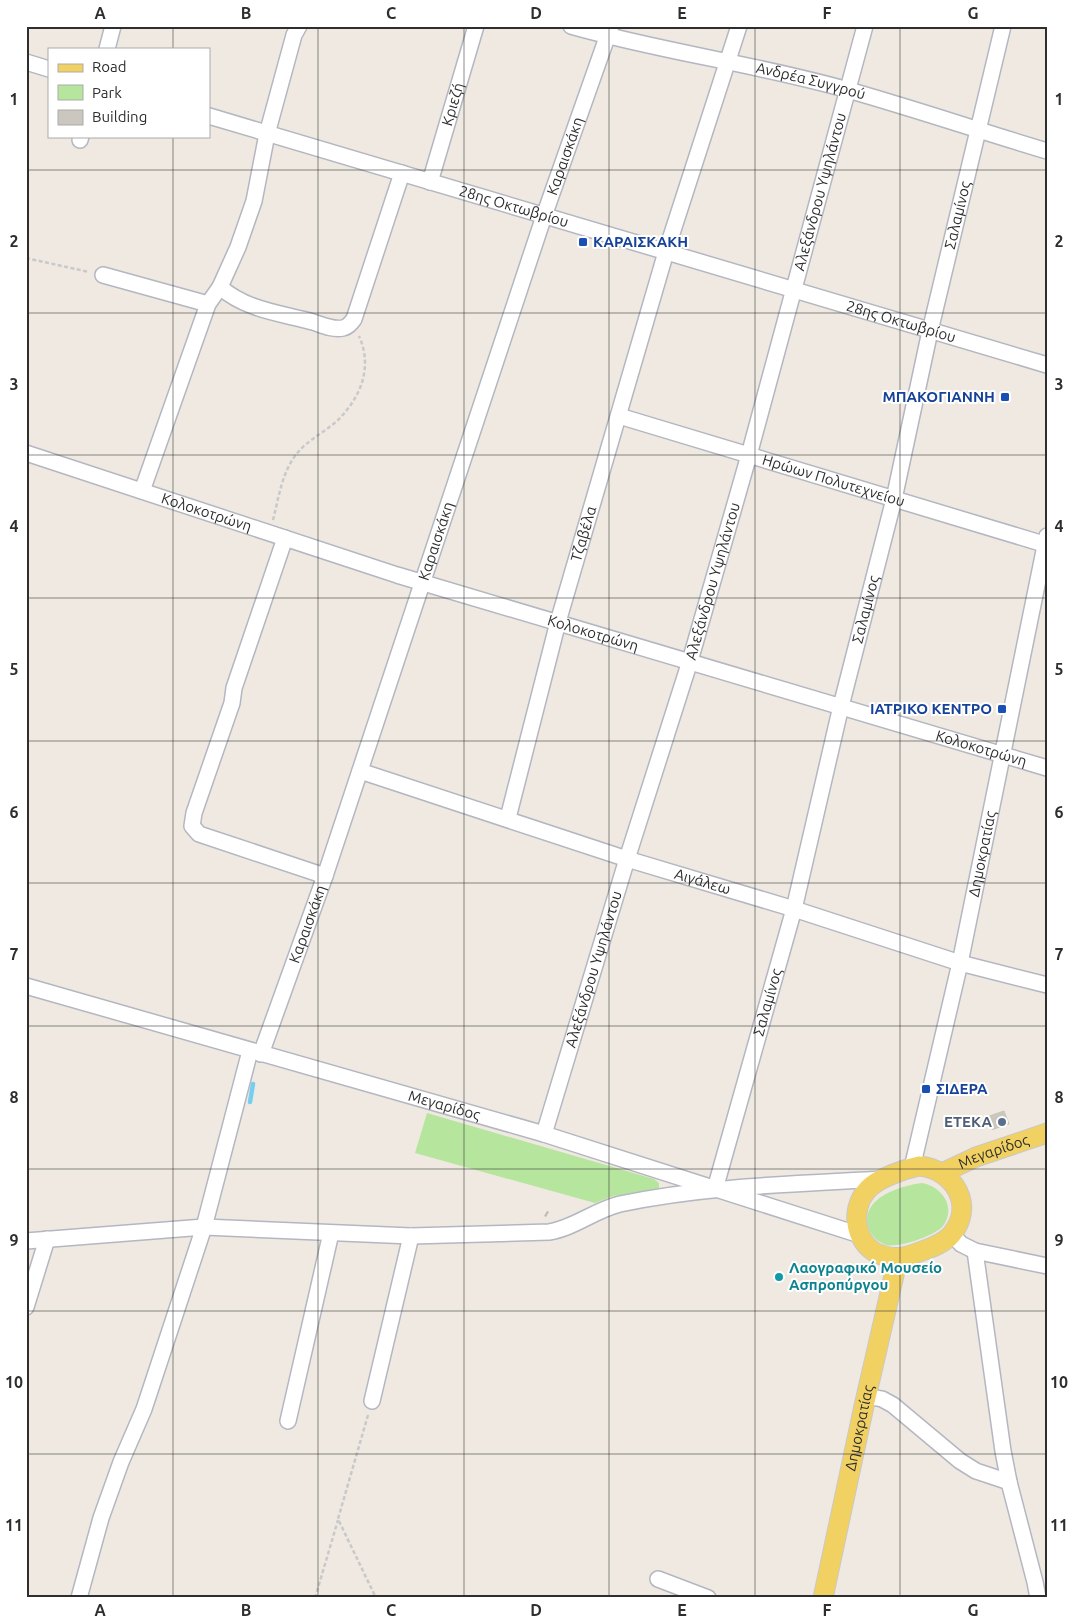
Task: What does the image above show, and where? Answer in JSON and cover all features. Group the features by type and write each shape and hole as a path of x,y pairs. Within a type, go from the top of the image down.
{"main road":[{"name":"Μεγαρίδος","path":"942,1173 976,1157 1047,1133"},
{"path":"926,1167 942,1173 954,1184 962,1203 961,1216 952,1234 935,1246 912,1256 898,1258 881,1256 873,1251 860,1235 856,1219 858,1205 866,1191 883,1179 912,1168 926,1167"},
{"name":"Δημοκρατίας","path":"823,1598 866,1396 898,1258"}],"street":[{"path":"107,48 113,26"},
{"path":"142,491 208,304 220,287 238,247 254,201 267,134 294,35 299,26"},
{"name":"Κριεζή","path":"430,182 476,26"},
{"name":"Ανδρέα Συγγρού","path":"571,26 609,31 848,90 1047,152"},
{"name":"Τζαβέλα","path":"508,818 558,622 666,252 739,26"},
{"name":"Αλεξάνδρου Υψηλάντου","path":"544,1134 627,859 690,661 749,455 865,26"},
{"name":"Σαλαμίνος","path":"715,1189 794,909 841,706 894,499 930,330 979,131 1002,26"},
{"name":"Καραισκάκη","path":"79,1598 101,1518 120,1462 144,1410 204,1227 255,1052 325,876 544,216 609,31"},
{"path":"26,62 48,69"},
{"name":"28ης Οκτωβρίου","path":"210,116 1047,365"},
{"path":"220,287 230,296 253,306 332,328 344,328 350,325 354,319 402,174"},
{"path":"102,275 208,304"},
{"name":"Ηρώων Πολυτεχνείου","path":"619,416 894,499 1046,542"},
{"name":"Κολοκοτρώνη","path":"26,453 397,575 1047,768"},
{"path":"285,538 234,688 232,703 194,813 192,826 198,834 325,876"},
{"name":"Δημοκρατίας","path":"912,1168 960,963 1046,542"},
{"name":"Αιγάλεω","path":"360,771 508,818 627,859 794,909 960,963 1047,985"},
{"name":"Μεγαρίδος","path":"26,986 544,1134 860,1235"},
{"path":"26,1241 204,1227 411,1236 549,1232 567,1228 617,1205 715,1189 883,1179"},
{"path":"288,1421 331,1233"},
{"path":"952,1234 961,1244 975,1250 1047,1266"},
{"path":"372,1401 411,1236"},
{"path":"26,1307 47,1239"},
{"path":"975,1250 1003,1451 1009,1482 1036,1582 1038,1598"},
{"path":"866,1396 882,1399 892,1405 968,1466 1009,1482"},
{"path":"658,1579 708,1598"}],"path":[{"path":"26,258 102,275"},
{"path":"269,533 286,471 299,452 337,420 356,398 363,379 365,356 354,319"},
{"path":"315,1598 372,1401"},
{"path":"338,1519 376,1598"}],"green space":[{"path":"427,1113 654,1179 659,1183 659,1188 655,1191 613,1196 595,1203 415,1153"},
{"path":"922,1183 935,1188 945,1198 948,1212 943,1226 932,1234 899,1245 886,1245 878,1241 870,1232 867,1219 869,1210 875,1202 892,1191"}],"building":[{"path":"1004,1111 1009,1124 994,1129 989,1116"}],"waterway":[{"path":"250,1102 253,1084"}],"place":[{"name":"ΚΑΡΑΙΣΚΑΚΗ","path":"583,242"},
{"name":"ΜΠΑΚΟΓΙΑΝΝΗ","path":"1005,397"},
{"name":"ΙΑΤΡΙΚΟ ΚΕΝΤΡΟ","path":"1002,709"},
{"name":"ΣΙΔΕΡΑ","path":"926,1089"},
{"name":"ΕΤΕΚΑ","path":"1002,1122"},
{"name":"Λαογραφικό Μουσείο Ασπροπύργου","path":"779,1277"}]}
